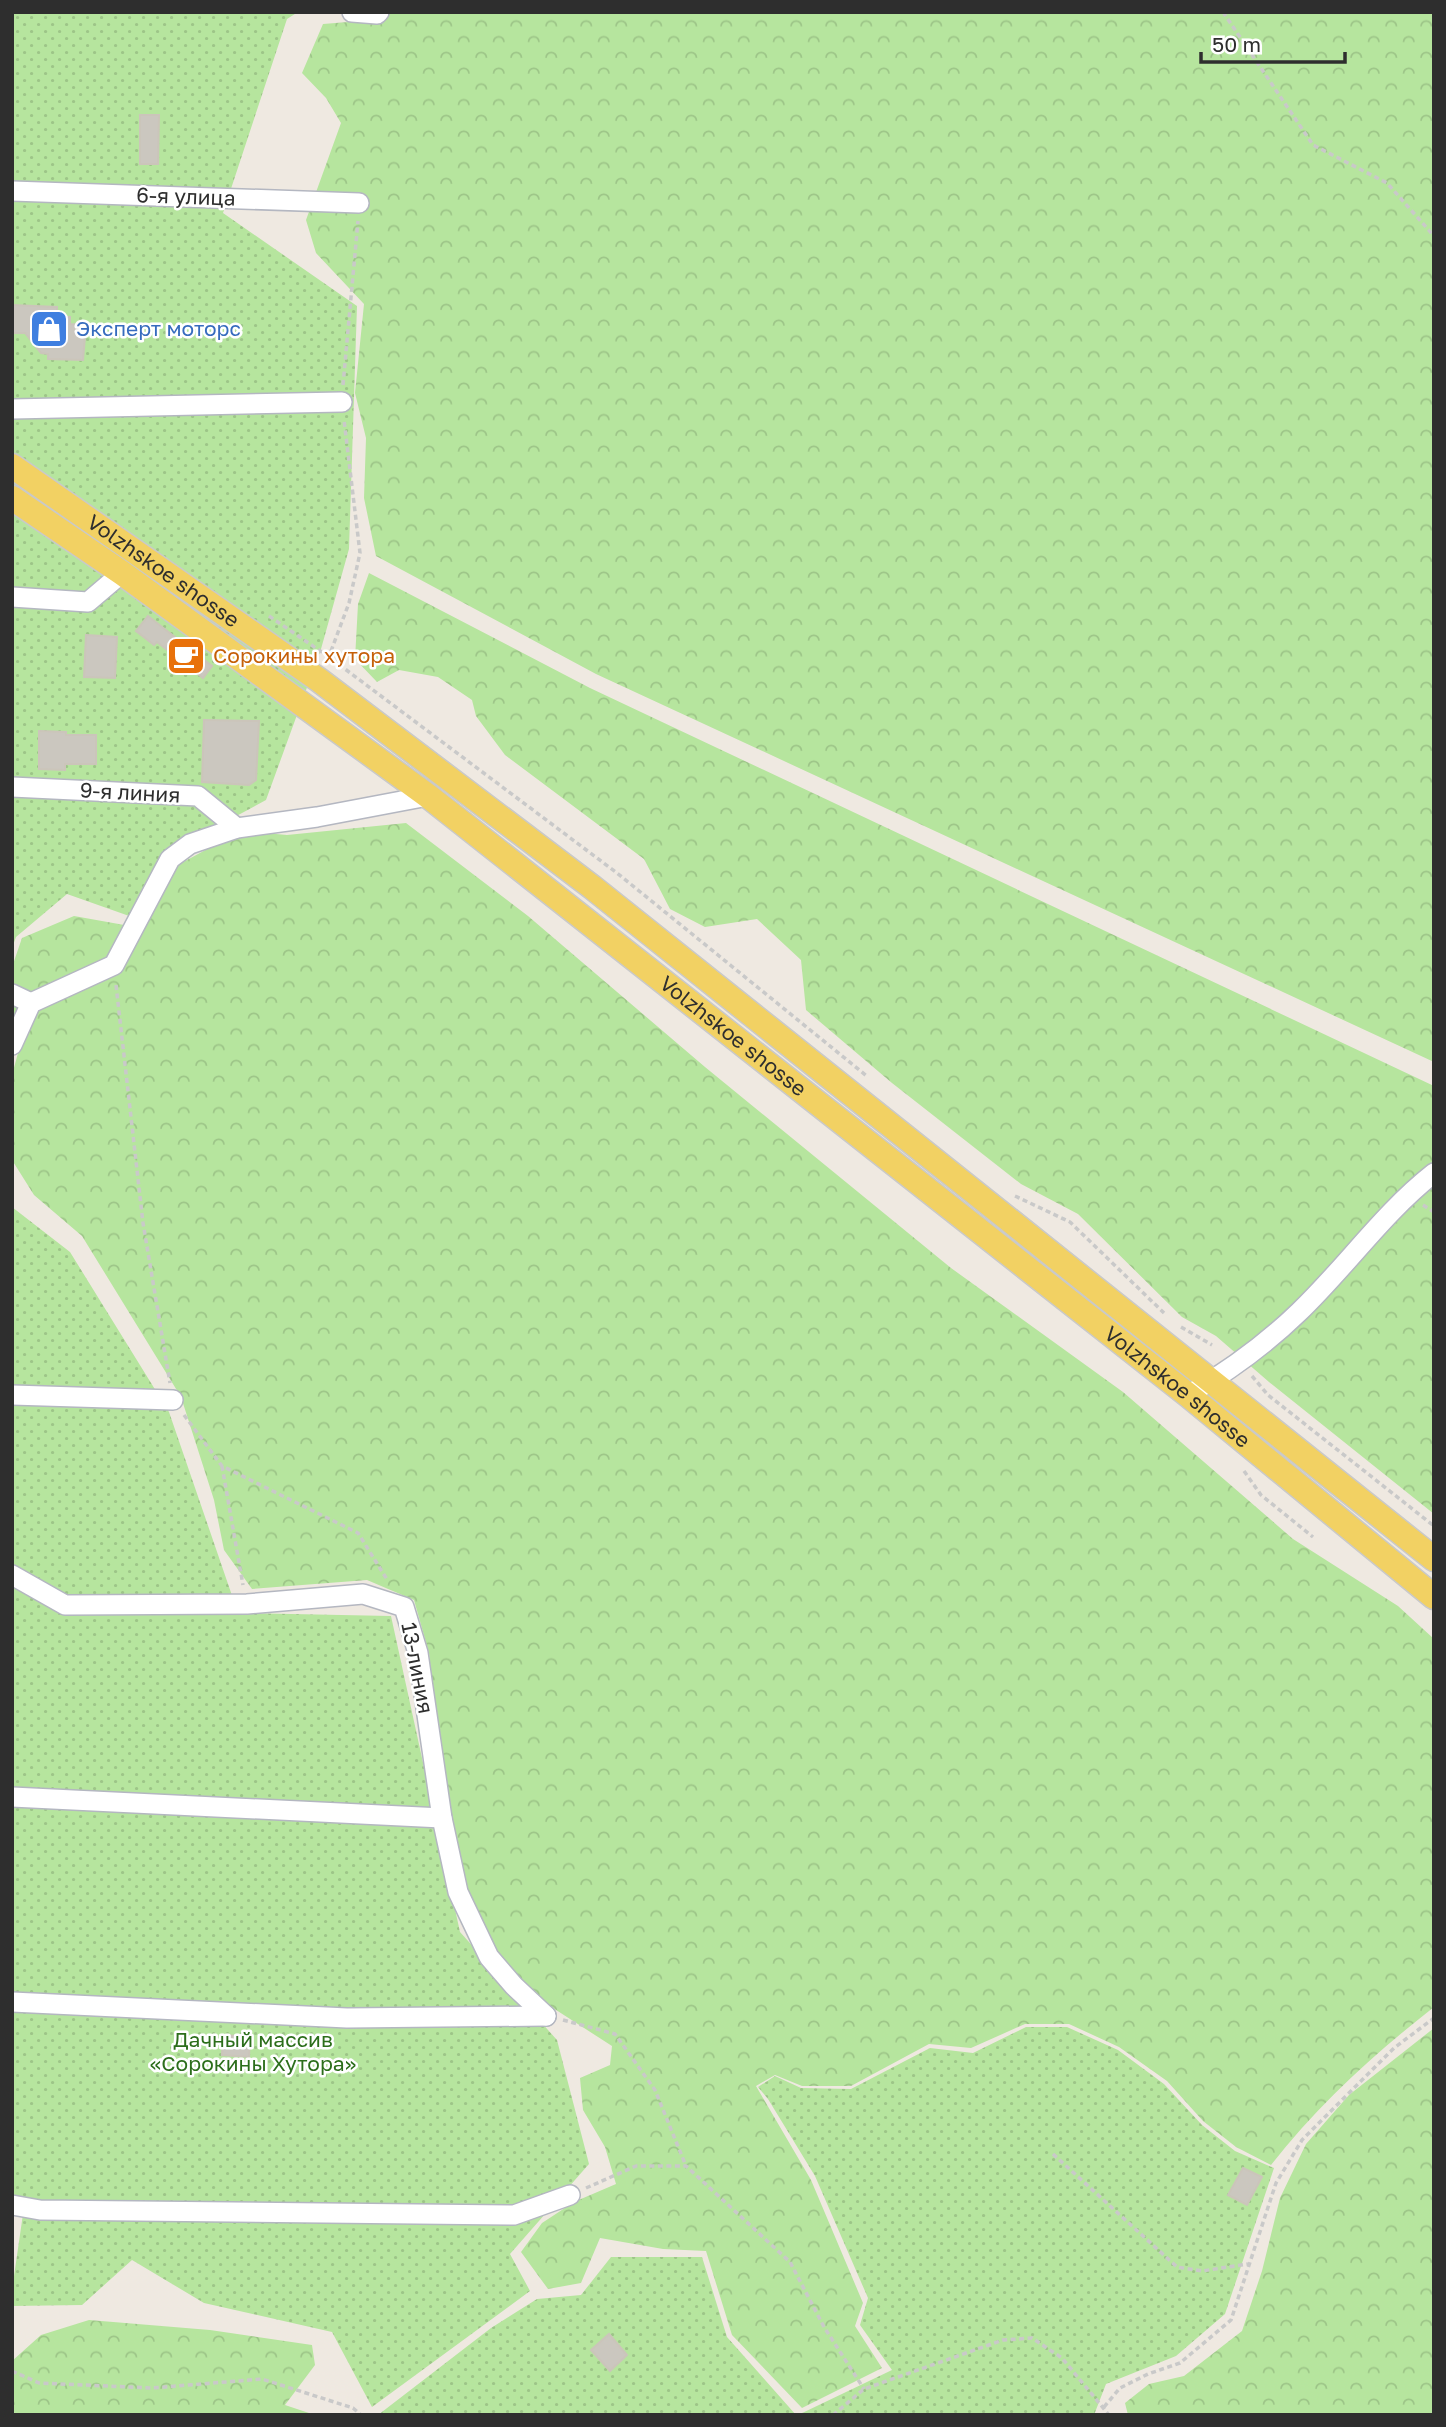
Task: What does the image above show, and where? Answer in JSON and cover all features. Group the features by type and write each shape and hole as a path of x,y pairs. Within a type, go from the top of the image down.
{"main road":[{"name":"Volzhskoe shosse","path":"12,466 319,680 592,887 1434,1559"},
{"name":"Volzhskoe shosse","path":"12,498 122,573 428,796 1188,1395 1434,1597"}],"street":[{"path":"352,12 379,12"},
{"name":"6-я улица","path":"12,191 359,203"},
{"path":"12,409 342,402"},
{"path":"12,597 88,602 122,573"},
{"name":"9-я линия","path":"12,787 198,796 237,828"},
{"path":"12,1045 31,1003 114,965 170,859 190,844 237,828 317,817 428,796"},
{"path":"12,994 31,1003"},
{"path":"1188,1395 1237,1366 1299,1312 1406,1195 1434,1173"},
{"path":"12,1395 173,1400"},
{"name":"13-линия","path":"12,1575 65,1605 247,1604 363,1594 404,1607 418,1653 442,1818 458,1892 489,1957 514,1986 546,2016"},
{"path":"12,1797 442,1818"},
{"path":"12,2002 347,2018 546,2016"},
{"path":"12,2205 40,2210 514,2215 570,2195"}],"path":[{"path":"1223,12 1313,145 1387,183 1434,236"},
{"path":"319,680 349,603 360,553 342,402 359,203"},
{"path":"114,965 143,1223 173,1400 222,1466 247,1604"},
{"path":"1252,1375 1268,1395 1434,1526"},
{"path":"1240,1465 1261,1495 1313,1537"},
{"path":"222,1466 358,1534 404,1607"},
{"path":"546,2016 615,2034 655,2090 686,2166 790,2262 824,2327 864,2389"},
{"path":"1104,2407 1120,2388 1148,2374 1180,2363 1231,2320 1276,2183 1302,2140 1394,2048 1434,2018"},
{"path":"1053,2154 1177,2267 1202,2271 1249,2263"},
{"path":"570,2195 636,2166 686,2166"},
{"path":"833,2415 864,2389 1003,2340 1032,2339 1062,2358 1109,2415"},
{"path":"12,2371 39,2383 152,2388 262,2379 353,2409 360,2415"}],"green space":[{"path":"12,12 298,12 287,19 223,213 357,306 349,549 321,649 266,800 160,857 132,917 67,894 16,937 12,948"},
{"path":"384,12 1434,12 1434,1062 596,674 376,556 364,498 366,438 355,393 364,304 316,253 306,220 341,123 326,98 302,73 323,24 373,20"},
{"path":"369,573 590,688 1434,1086 1434,1514 1269,1382 1216,1336 1182,1317 1078,1214 1021,1184 892,1083 806,1010 801,960 757,919 705,927 670,909 644,859 505,755 476,716 472,700 438,677 399,670 377,682 355,659 358,604"},
{"path":"406,823 528,916 705,1067 951,1268 1123,1392 1293,1539 1398,1606 1434,1639 1434,2007 1348,2081 1308,2121 1271,2165 1236,2147 1203,2121 1167,2081 1119,2047 1069,2024 1025,2024 971,2048 929,2044 851,2086 802,2086 775,2075 756,2086 811,2180 863,2303 855,2326 882,2368 802,2408 732,2335 706,2251 663,2249 600,2238 581,2283 548,2289 521,2252 542,2223 574,2202 616,2184 605,2147 583,2110 580,2078 610,2065 612,2046 539,1999 497,1958 464,1894 446,1816 429,1653 414,1600 367,1580 252,1589 224,1550 214,1500 181,1397 82,1236 34,1195 12,1160 12,1075 18,1053 12,1031 12,967 22,938 74,916 141,928 176,866 222,841 253,832 287,835"},
{"name":"Дачный массив «Сорокины Хутора»","path":"12,1207 70,1252 169,1412 238,1613 391,1616 460,1932 557,2040 589,2164 510,2254 530,2291 372,2407 332,2332 204,2303 132,2260 82,2305 12,2306 24,2207 12,2194"},
{"path":"1026,2027 1067,2027 1118,2050 1164,2084 1202,2125 1235,2151 1274,2168 1225,2314 1176,2356 1106,2384 1094,2415 798,2415 892,2370 860,2325 868,2298 815,2176 758,2087 775,2076 801,2088 851,2089 930,2048 973,2053"},
{"path":"1434,2028 1434,2415 1128,2415 1125,2403 1149,2384 1184,2376 1242,2331 1262,2271 1280,2198 1306,2144 1349,2095"},
{"path":"611,2257 702,2257 727,2337 796,2415 378,2415 491,2328 537,2299 581,2295"},
{"path":"89,2320 210,2330 312,2345 315,2365 285,2405 315,2415 12,2415 12,2361 41,2335"}],"building":[{"path":"140,115 159,115 158,164 140,164"},
{"name":"Эксперт моторс","path":"12,305 57,307 57,317 70,317 70,324 86,325 83,360 48,359 48,354 41,353 25,333 12,333"},
{"path":"148,616 212,666 203,678 157,642 154,645 136,631"},
{"path":"86,635 117,637 115,678 84,677"},
{"path":"204,720 259,721 256,780 249,785 202,782"},
{"path":"39,731 66,732 66,735 96,735 96,764 65,764 65,770 39,769"},
{"path":"223,2035 250,2037 249,2057 222,2055"},
{"path":"1243,2168 1262,2177 1247,2205 1228,2195"},
{"path":"609,2334 627,2355 610,2371 591,2350"}],"place":[{"name":"Эксперт моторс","path":"49,329"},
{"name":"Сорокины хутора","path":"186,656"}]}
